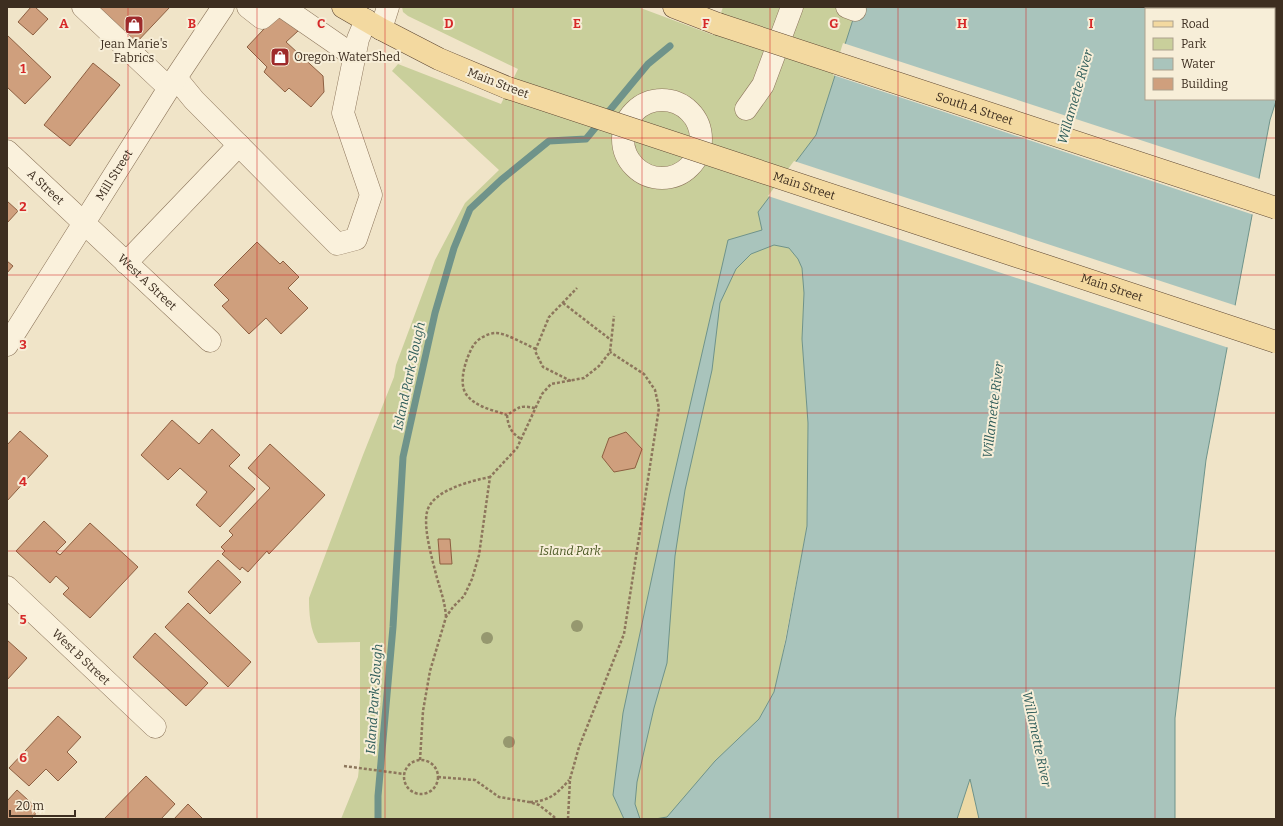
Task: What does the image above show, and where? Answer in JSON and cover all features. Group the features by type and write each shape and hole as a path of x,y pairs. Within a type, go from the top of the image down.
{"main road":[{"name":"Main Street","path":"343,7 373,25 439,59 508,88 1276,342"},
{"name":"South A Street","path":"674,7 718,24 1276,208"}],"street":[{"path":"83,7 194,100 337,244 356,239 372,195 343,113 358,39 373,25 388,7"},
{"name":"Mill Street","path":"7,345 172,83 223,7"},
{"path":"248,7 262,18 276,7"},
{"path":"283,7 354,56"},
{"path":"746,109 764,85 792,7"},
{"path":"126,263 239,145"},
{"name":"A Street","path":"7,151 84,224"},
{"name":"West A Street","path":"84,224 210,341"},
{"name":"West B Street","path":"7,587 156,727"}],"path":[{"path":"571,381 543,367 535,351 549,317 577,288"},
{"path":"563,303 611,340"},
{"path":"446,617 445,603 429,546 426,522 427,511 436,498 454,487 490,476 517,448 542,394 552,384 584,378 599,366 610,352 614,316"},
{"path":"507,415 482,406 466,393 463,384 463,375 473,345 484,336 494,333 501,333 536,349"},
{"path":"568,819 570,779 579,747 624,634 659,408 655,390 644,374 610,352"},
{"path":"507,415 521,406 536,408"},
{"path":"507,415 508,424 511,430 521,439"},
{"path":"420,760 423,711 430,672 446,617 453,606 464,596 472,579 479,555 490,476"},
{"path":"420,760 431,762 438,771 438,782 431,791 420,794 410,789 406,785 404,774 410,764 420,760"},
{"path":"344,766 404,774"},
{"path":"438,776 475,780 499,797 539,805 556,819"},
{"path":"529,802 540,801 551,797 570,779"}],"green space":[{"name":"Island Park","path":"402,7 638,7 713,35 723,7 858,7 816,135 802,339 808,423 807,526 774,692 759,719 716,819 341,819 358,777 360,758 360,642 318,643 312,627 309,598 394,377 396,365 435,260 465,203 499,170 392,71 398,64 501,104 518,69 408,16 403,12"}],"sand":[{"path":"970,778 979,819 957,819"}],"water":[{"name":"Willamette River","path":"857,7 1276,7 1276,101 1270,120 1206,460 1175,718 1175,819 979,819 970,779 957,819 655,819 667,817 715,761 759,719 774,692 786,640 807,526 808,423 802,339 804,293 802,268 798,259 789,248 774,245 751,254 736,269 720,303 712,370 685,490 675,556 667,663 654,708 637,782 635,804 640,819 624,819 613,795 623,713 669,497 728,240 762,230 758,212 816,135"}],"pier":[{"path":"843,43 1260,179 1254,215 833,75"},
{"path":"794,161 1237,306 1229,348 768,196"}],"building":[{"path":"31,7 35,7 48,19 33,35 18,22"},
{"name":"Jean Marie's Fabrics","path":"96,7 170,7 135,44"},
{"name":"Oregon WaterShed","path":"279,13 298,31 286,42 323,76 324,92 311,107 289,88 285,92 264,72 267,67 247,47"},
{"path":"7,35 51,77 25,104 7,87"},
{"path":"93,63 120,85 70,146 44,125"},
{"path":"7,201 18,211 7,223"},
{"path":"257,242 280,264 283,261 299,277 288,288 308,308 281,334 266,318 249,334 222,306 229,300 214,285"},
{"path":"7,261 13,266 7,273"},
{"path":"172,420 199,444 212,429 240,455 229,466 255,489 220,527 196,505 207,492 180,468 168,480 141,455"},
{"path":"20,431 48,456 7,501 7,445"},
{"path":"626,432 642,449 635,468 614,472 602,457 609,438"},
{"path":"270,444 325,495 269,554 267,551 248,572 242,567 240,570 222,554 225,551 221,547 233,535 229,531 270,488 248,468"},
{"path":"44,521 66,542 56,552 60,555 90,523 138,567 90,618 63,594 69,588 56,576 50,583 16,551"},
{"path":"438,539 450,539 452,564 440,564"},
{"path":"218,560 241,582 210,614 188,592"},
{"path":"188,603 251,662 228,687 165,627"},
{"path":"155,633 208,683 186,706 133,657"},
{"path":"7,640 27,658 7,680"},
{"path":"58,716 81,737 67,752 77,762 58,781 46,769 29,786 9,768"},
{"path":"146,776 175,804 161,819 104,819"},
{"path":"17,790 39,810 31,819 7,819 7,801"},
{"path":"188,804 203,819 174,819"}],"waterway":[{"name":"Island Park Slough","path":"378,819 378,796 393,627 403,457 435,313 454,248 470,209 501,180 549,141 586,139 648,64 670,46"}],"place":[{"name":"Jean Marie's Fabrics","path":"134,25"},
{"name":"Oregon WaterShed","path":"280,57"}]}
